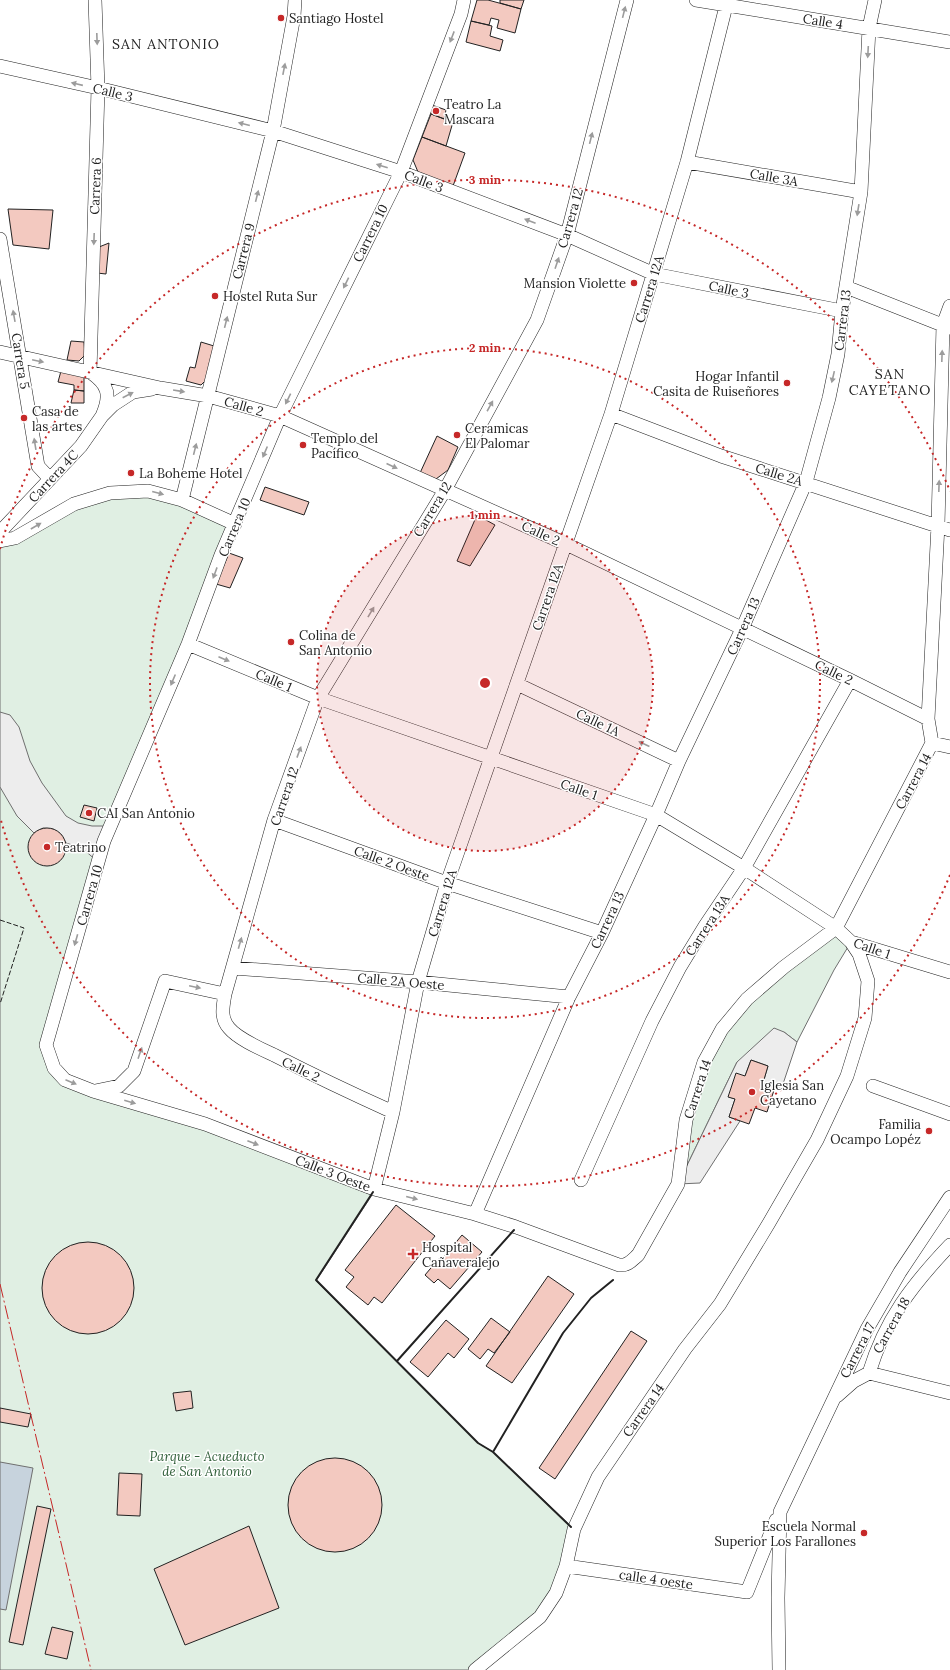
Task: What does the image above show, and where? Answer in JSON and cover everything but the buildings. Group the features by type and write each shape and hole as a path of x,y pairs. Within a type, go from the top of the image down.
{"street":[{"name":"Carrera 6","path":"90,372 98,88 95,0"},
{"name":"Carrera 9","path":"182,500 273,131 296,0"},
{"name":"Carrera 10","path":"54,1068 46,1045 104,840 188,644 221,555 280,416 401,172 461,14 464,0"},
{"name":"Carrera 12","path":"222,1012 225,994 274,820 318,698 445,490 537,320 566,235 627,0"},
{"name":"Calle 4","path":"696,0 950,42"},
{"name":"Carrera 13","path":"475,1214 569,997 602,933 679,761 742,629 806,482 829,398 838,354 842,311 861,192 869,28 875,0"},
{"name":"Carrera 12A","path":"374,1189 392,1112 418,982 447,883 492,759 611,414 687,162 726,6"},
{"name":"Calle 3","path":"0,66 98,88 273,131 401,172 566,235 654,274 842,311"},
{"name":"Calle 3A","path":"687,162 861,192"},
{"name":"Carrera 5","path":"0,239 21,357 38,466 50,479"},
{"path":"846,287 946,326"},
{"name":"Carrera 14","path":"619,1265 628,1264 638,1255 678,1184 686,1120 704,1062 722,1029 747,999 784,967 836,928 932,743 928,719 946,326 950,306"},
{"name":"Calle 2","path":"0,352 160,388 208,396 280,416 566,544 928,719"},
{"name":"Carrera 4C","path":"90,372 101,379 107,391 107,404 102,416"},
{"name":"Carrera 4C","path":"0,532 81,446 102,416 113,405 133,392 160,388"},
{"name":"Calle 2A","path":"611,414 721,456 806,482 950,530"},
{"path":"0,541 15,538 74,504 110,493 148,491 182,500 235,524"},
{"name":"Calle 1","path":"188,644 318,698 656,815 744,868 836,928 851,942 950,972"},
{"name":"Carrera 13A","path":"581,1180 659,1008 680,967 705,926 744,868 850,680"},
{"name":"Calle 1A","path":"517,684 679,761"},
{"path":"932,743 950,747"},
{"name":"Calle 2 Oeste","path":"274,820 447,883 602,933"},
{"name":"Carrera 14","path":"476,1670 540,1617 556,1593 566,1566 574,1529 598,1477 686,1349 720,1304 817,1140 847,1076 865,1018 868,981 859,954 851,942"},
{"name":"Calle 2A Oeste","path":"233,968 418,982 569,997"},
{"path":"93,1091 119,1086 134,1071 165,981 225,994"},
{"name":"Calle 2","path":"222,1012 224,1020 230,1029 257,1047 392,1112"},
{"name":"Calle 3 Oeste","path":"54,1068 65,1080 93,1091 204,1124 374,1189 475,1214 516,1227 619,1265"},
{"path":"873,1086 950,1114"},
{"name":"Carrera 17","path":"747,1592 780,1512 871,1322 900,1272 950,1197"},
{"name":"Carrera 18","path":"868,1373 876,1350 893,1316 916,1282 950,1245"},
{"path":"832,1402 854,1381 868,1373 950,1393"},
{"name":"Carrera 17","path":"779,1670 778,1598 780,1512"},
{"name":"calle 4 oeste","path":"566,1566 747,1592"}],"green space":[{"name":"Parque - Acueducto de San Antonio","path":"148,491 235,524 110,826 46,1045 65,1080 205,1124 372,1195 316,1281 478,1443 493,1452 574,1529 556,1593 475,1670 0,1670 0,541 74,504"},
{"path":"836,928 851,942 834,970 797,1042 784,1032 737,1062 678,1184 686,1120 722,1029"}],"shaded area":[{"path":"0,712 10,715 19,727 30,761 42,783 66,816 78,823 92,826 110,826 98,862 82,848 66,843 61,834 53,829 43,828 34,833 17,816 0,787"},
{"path":"774,1028 784,1032 797,1042 782,1087 775,1087 763,1083 768,1066 751,1060 745,1076 729,1097 735,1099 729,1117 740,1121 700,1183 678,1184 737,1062"},
{"path":"0,1462 33,1468 6,1610 0,1609"}],"fence":[{"path":"0,920 24,928 0,1004"}],"wall":[{"path":"373,1192 316,1280 478,1443 493,1452 571,1527"},
{"path":"397,1361 514,1230"},
{"path":"493,1452 563,1333 591,1298 613,1280"}],"power":[{"path":"0,1284 91,1670"}],"place":[{"name":"Santiago Hostel","path":"281,18"},
{"name":"Teatro La Mascara","path":"436,111"},
{"name":"Mansion Violette","path":"634,283"},
{"name":"Hostel Ruta Sur","path":"215,296"},
{"name":"Hogar Infantil Casita de Ruiseñores","path":"787,383"},
{"name":"Casa de las artes","path":"24,418"},
{"name":"Ceramicas El Palomar","path":"457,435"},
{"name":"Templo del Pacífico","path":"303,445"},
{"name":"La Boheme Hotel","path":"131,473"},
{"name":"Colina de San Antonio","path":"291,642"},
{"name":"CAI San Antonio","path":"89,813"},
{"name":"Teatrino","path":"47,847"},
{"name":"Iglesia San Cayetano","path":"752,1092"},
{"name":"Familia Ocampo Lopéz","path":"929,1131"},
{"name":"Hospital Cañaveralejo","path":"413,1254"},
{"name":"Escuela Normal Superior Los Farallones","path":"864,1533"}],"district":[{"name":"SAN ANTONIO","path":"166,44"},
{"name":"SAN CAYETANO","path":"890,382"}]}
